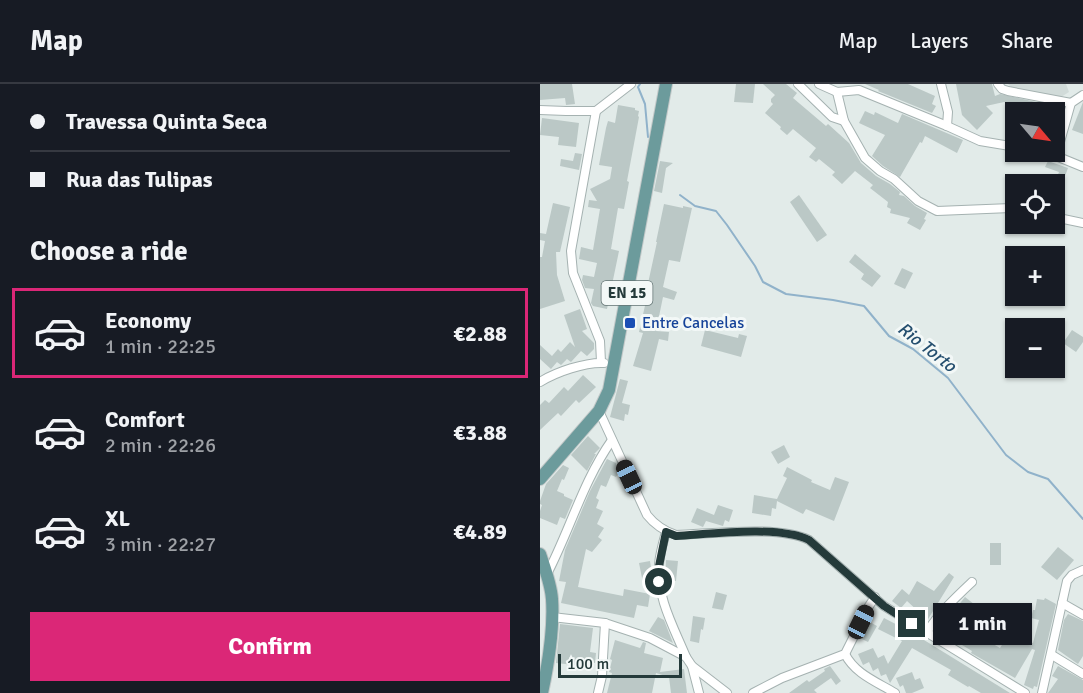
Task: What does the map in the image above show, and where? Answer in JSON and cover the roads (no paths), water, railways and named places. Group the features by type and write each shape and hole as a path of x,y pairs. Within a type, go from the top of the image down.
{"main road":[{"name":"EN 15","path":"540,479 599,411 609,390 666,84"},
{"path":"540,554 552,599 552,617 544,658 542,693"}],"street":[{"path":"540,110 596,111 631,84"},
{"path":"798,84 832,117 844,121"},
{"path":"819,84 837,92 859,90 980,141 1005,145"},
{"path":"941,84 948,112 947,126"},
{"path":"998,84 1002,89 1008,91 1071,103"},
{"path":"837,92 844,121 865,158 926,207 937,211 1005,208"},
{"path":"1065,124 1071,103 1083,95"},
{"path":"596,111 571,251 573,273 600,341 600,362"},
{"path":"1065,160 1083,167"},
{"path":"1065,219 1083,223"},
{"path":"540,382 550,376 583,366 600,362 614,363"},
{"path":"599,411 647,515 652,522 666,532 676,536 755,531 796,535 809,540 884,606 1025,693"},
{"path":"547,574 603,452 612,440"},
{"path":"666,532 659,566 659,582 663,599 686,657 692,666 727,693"},
{"path":"1042,693 1067,581 1072,575 1083,570"},
{"path":"927,632 941,613 972,582"},
{"path":"753,693 782,678 845,654 875,597"},
{"path":"1062,603 1083,615"},
{"path":"552,617 605,623 650,638 686,657"},
{"path":"598,693 602,676 605,623"},
{"path":"845,654 850,664 864,675 895,693"},
{"path":"1052,655 1083,674"},
{"path":"692,666 699,693"}],"waterway":[{"name":"Rio Torto","path":"640,84 638,87 645,104 648,137"},
{"name":"Rio Torto","path":"680,195 695,206 716,211 755,266 763,282 786,294 864,306 889,336 913,349 948,378 1006,455 1028,472 1048,479 1083,519"}],"place":[{"name":"Entre Cancelas","path":"630,323"}]}
